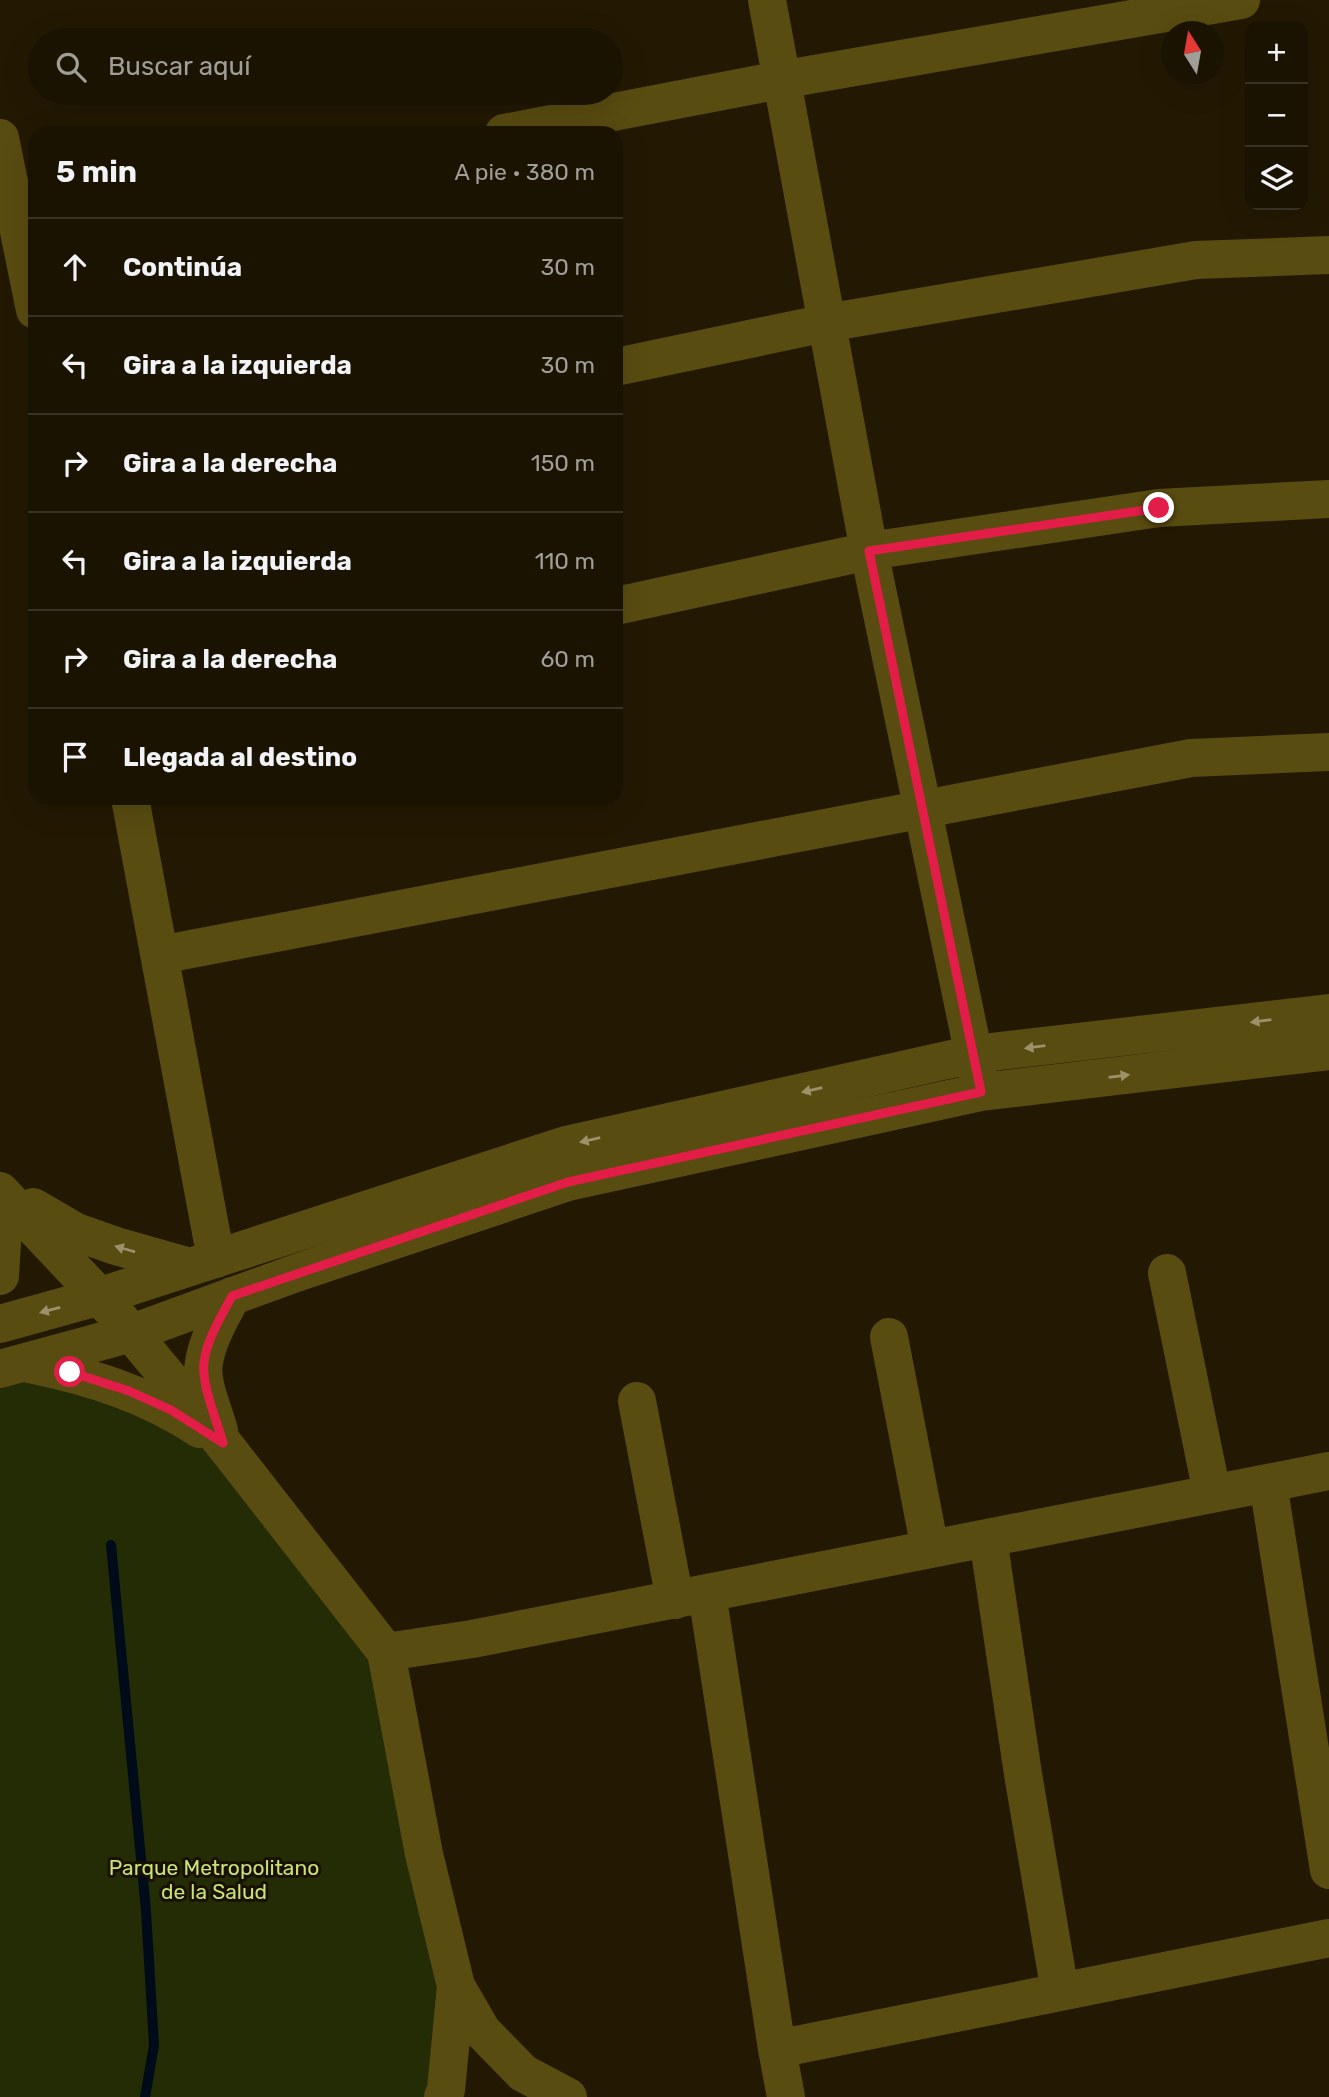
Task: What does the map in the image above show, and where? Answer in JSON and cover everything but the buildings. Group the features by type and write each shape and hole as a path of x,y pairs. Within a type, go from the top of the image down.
{"street":[{"path":"767,0 869,551 981,1092"},
{"path":"540,126 780,80 1241,0"},
{"path":"0,138 27,224"},
{"path":"623,366 827,323 1196,260 1329,255"},
{"path":"623,604 869,551 1159,508 1329,499"},
{"path":"160,955 1191,758 1329,752"},
{"path":"131,805 160,955 203,1263"},
{"path":"12,1366 132,1334 232,1296 288,1256 566,1145 974,1054 1329,1013"},
{"path":"0,1324 101,1296 203,1263 288,1256 568,1182 981,1092 1329,1051"},
{"path":"0,1189 76,1232 116,1246 203,1263"},
{"path":"0,1189 101,1296 223,1443 386,1652 424,1854 456,1986 482,2031 523,2073 568,2097"},
{"path":"0,1229 0,1276"},
{"path":"1167,1273 1212,1493"},
{"path":"223,1443 206,1384 204,1363 213,1333 232,1296"},
{"path":"889,1337 930,1549"},
{"path":"12,1366 70,1372 129,1391 171,1410 223,1443"},
{"path":"637,1401 691,1596 786,2097"},
{"path":"386,1652 472,1639 1329,1471"},
{"path":"1268,1483 1329,1870"},
{"path":"988,1538 1023,1774 1060,1992"},
{"path":"777,2049 1329,1938"},
{"path":"443,2097 446,2090 456,1986"}],"green space":[{"name":"Parque Metropolitano de la Salud","path":"0,1369 171,1410 386,1652 456,1986 443,2097 0,2097"}],"waterway":[{"path":"111,1545 146,1911 154,2045 145,2097"}],"route":[{"path":"70,1372 129,1391 171,1410 223,1443 206,1384 204,1363 213,1333 232,1296 568,1182 981,1092 869,551 1159,508"}]}
